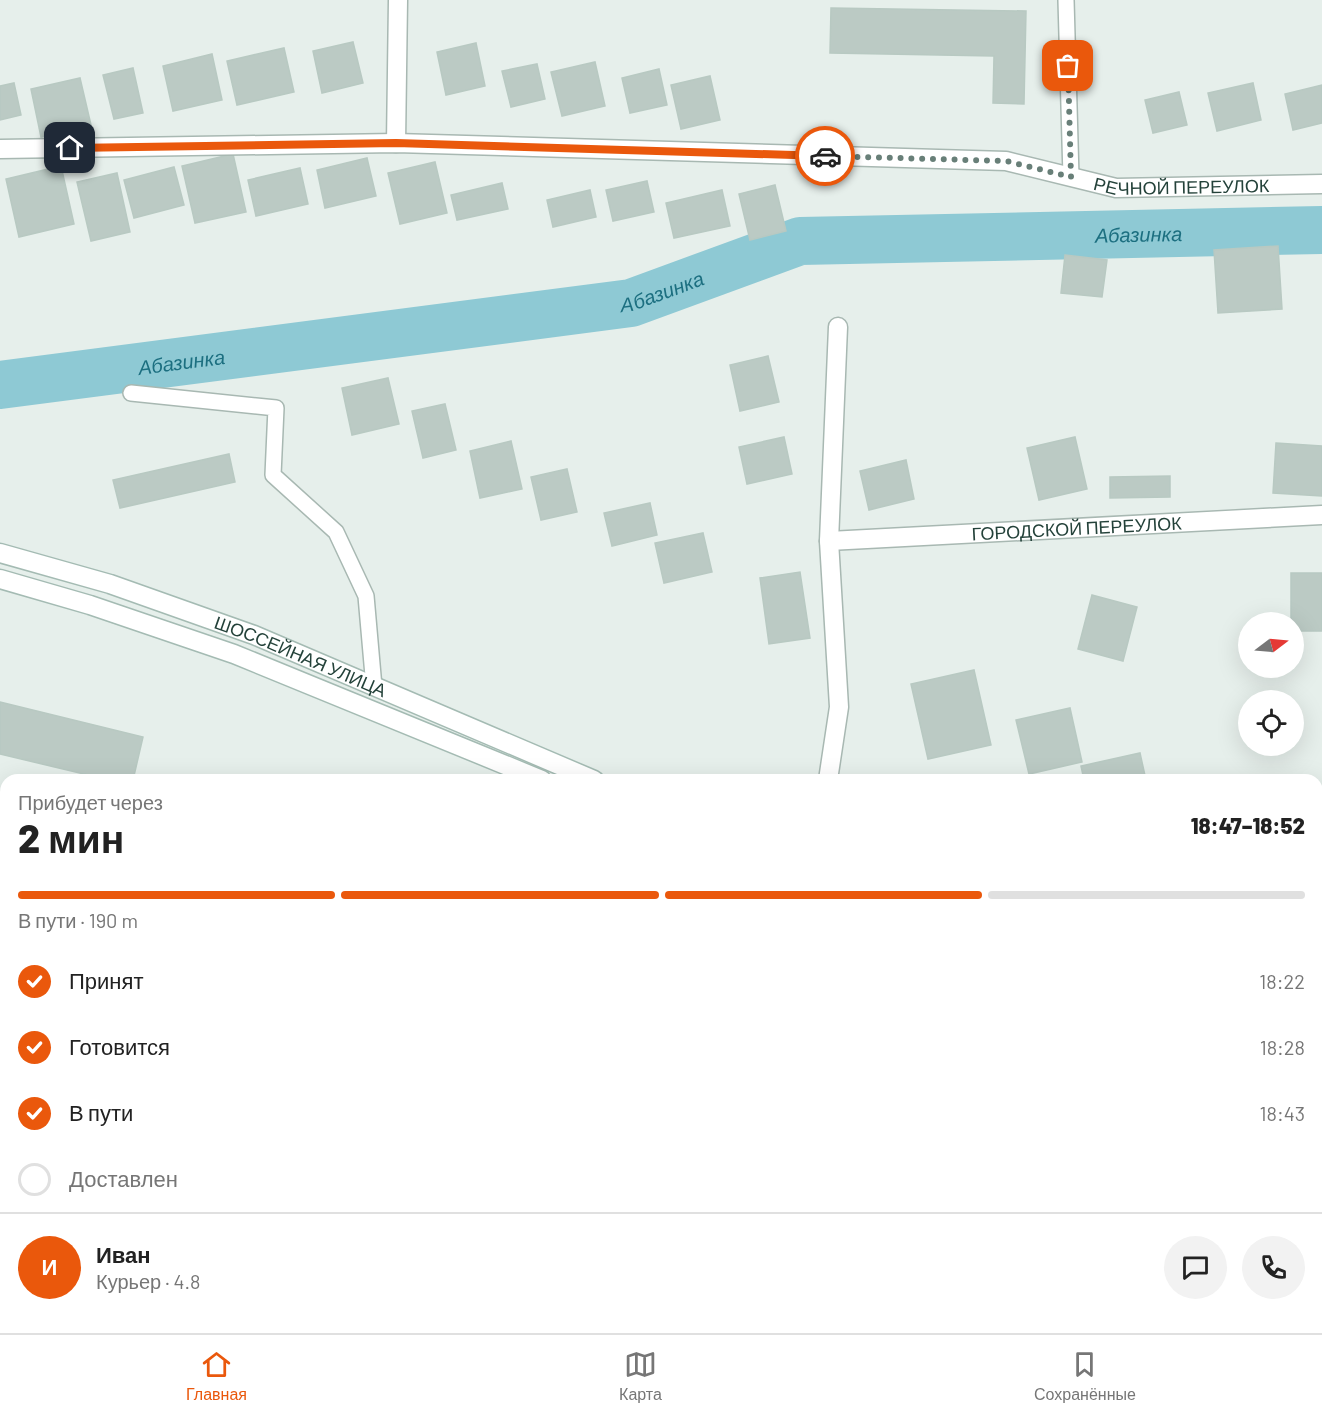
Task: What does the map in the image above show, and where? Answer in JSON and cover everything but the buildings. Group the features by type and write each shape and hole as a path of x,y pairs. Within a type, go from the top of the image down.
{"street":[{"path":"396,143 398,0"},
{"name":"РЕЧНОЙ ПЕРЕУЛОК","path":"0,149 396,143 1006,161 1116,188 1322,184"},
{"path":"829,774 839,706 830,541 838,327"},
{"name":"ГОРОДСКОЙ ПЕРЕУЛОК","path":"830,541 1322,515"},
{"name":"ШОССЕЙНАЯ УЛИЦА","path":"0,553 110,584 232,627 580,774"},
{"name":"ШОССЕЙНАЯ УЛИЦА","path":"0,579 90,605 234,654 527,774"}],"lane":[{"path":"1066,0 1071,177"},
{"path":"131,393 276,408 273,475 336,532 366,596 374,687"}],"waterway":[{"name":"Абазинка","path":"0,385 631,303 800,241 1322,230"}],"way so far":[{"path":"825,156 1006,161 1071,177 1068,66"}],"route":[{"path":"70,148 396,143 825,156"}]}
